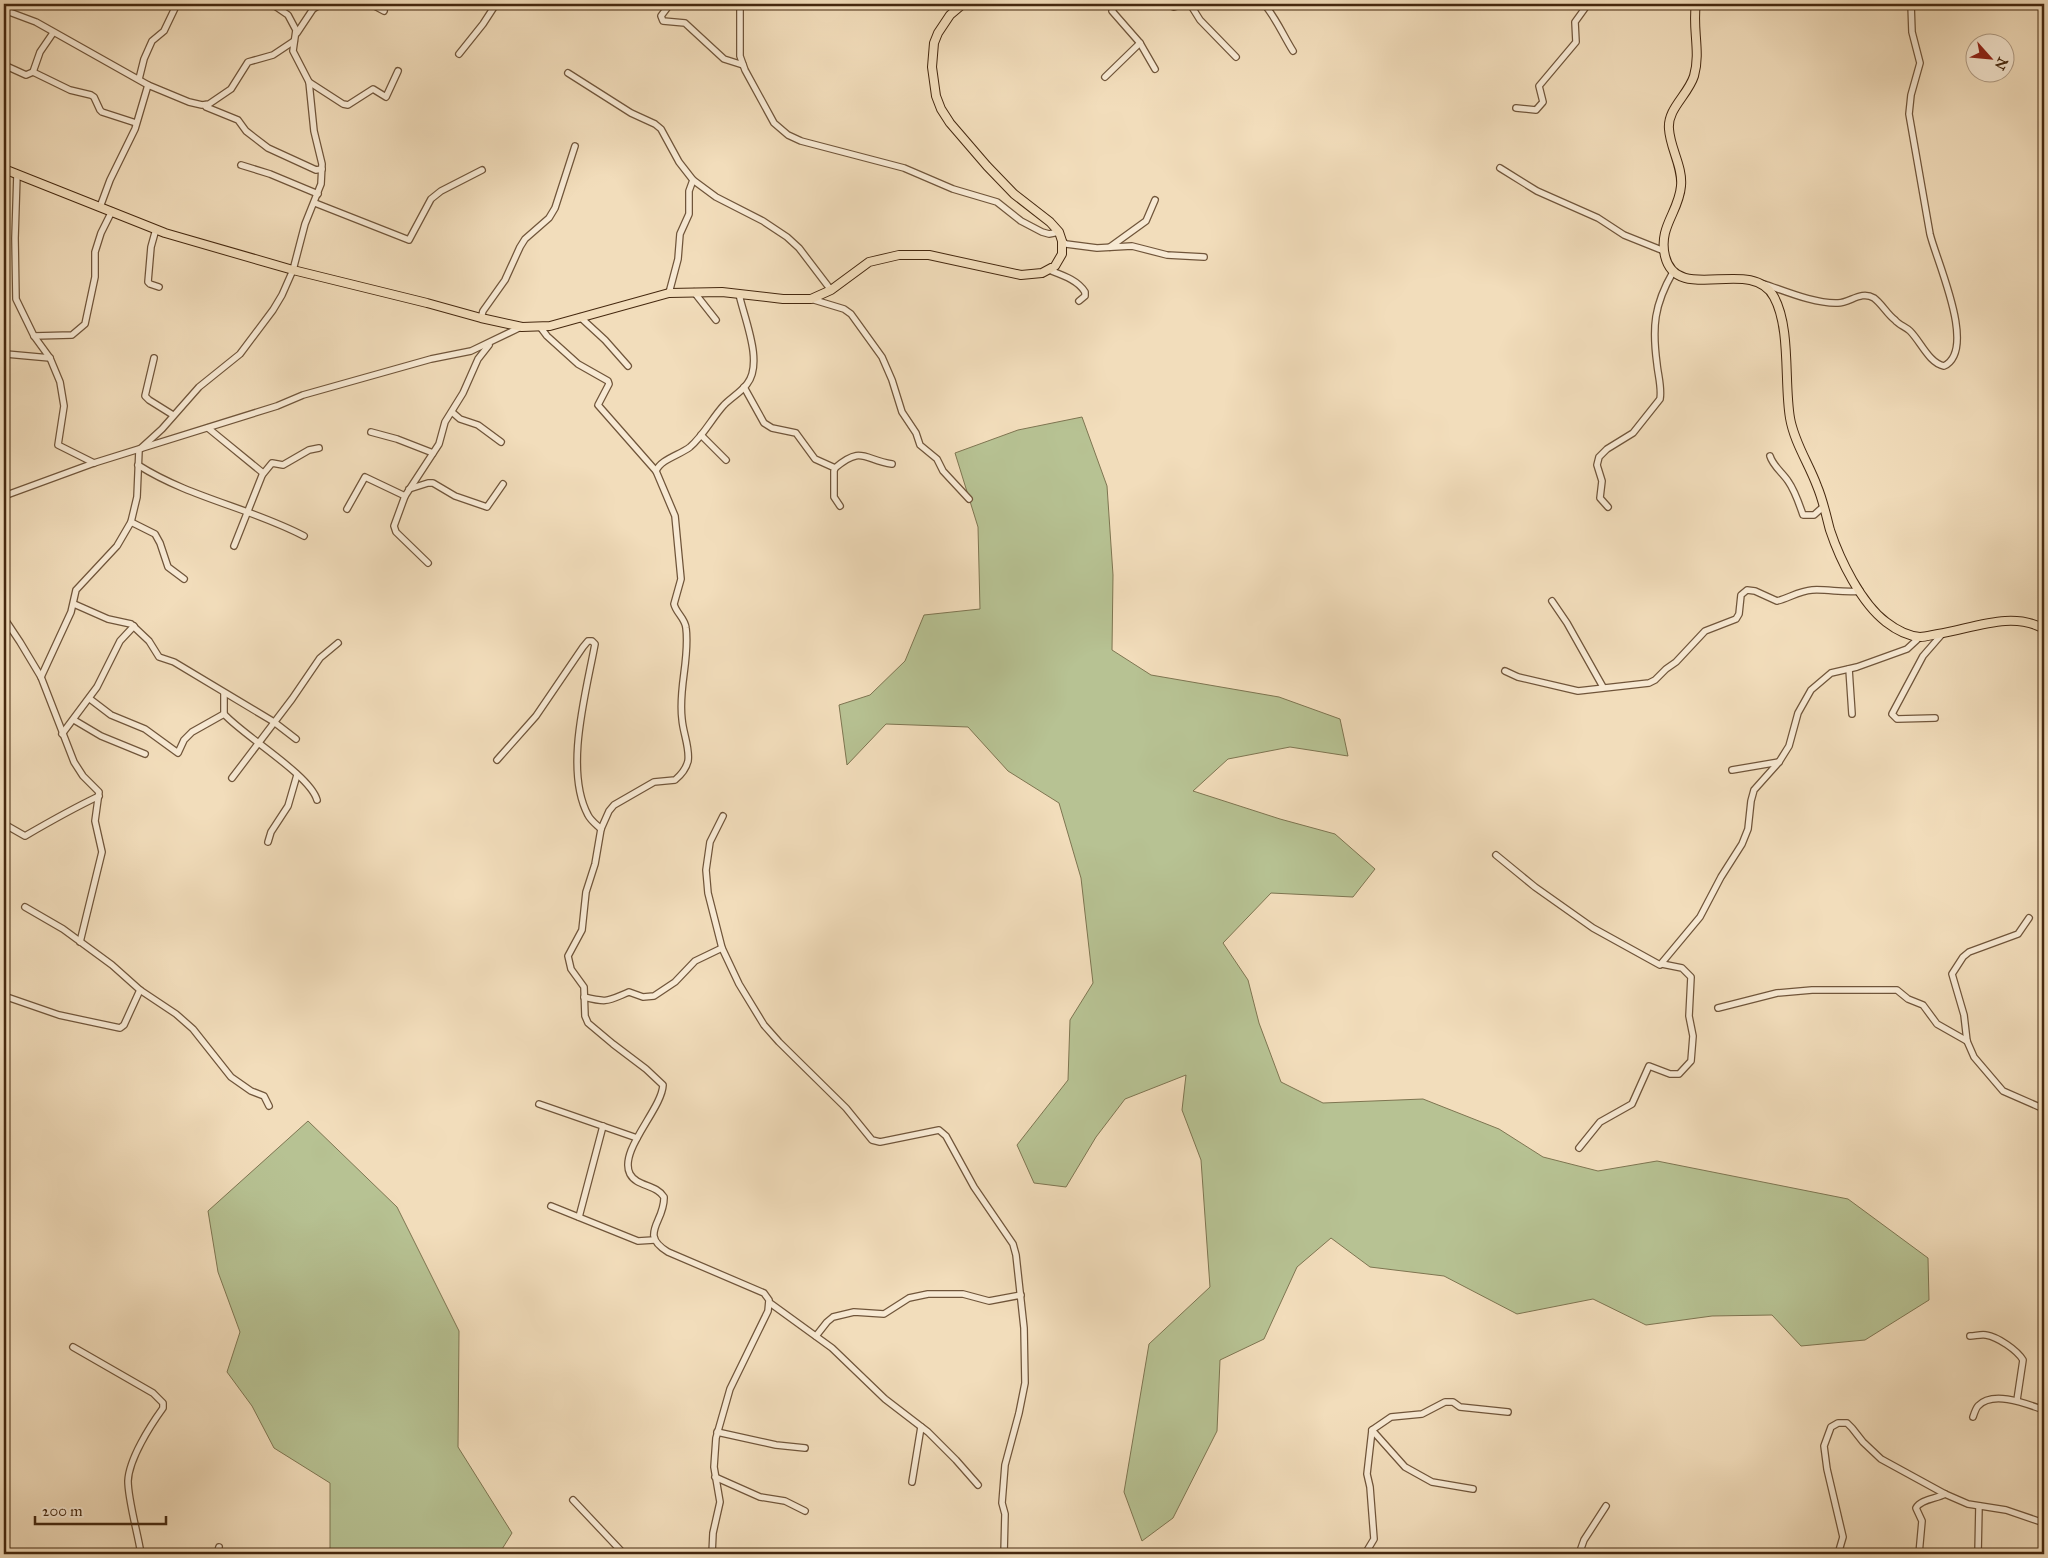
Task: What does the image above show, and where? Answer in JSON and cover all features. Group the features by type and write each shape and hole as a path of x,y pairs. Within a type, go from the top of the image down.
{"main road":[{"path":"4,169 156,229 293,270 428,302 481,318 522,327 541,328 669,293 694,292 783,299 811,299 831,290 868,262 912,253 1021,275 1030,275 1049,270 1058,262 1062,254 1062,241 1059,232 1050,222 1019,199 992,172 962,139 941,109 933,79 932,55 934,43 950,15 963,4"},
{"path":"1696,4 1694,18 1696,64 1690,87 1670,116 1668,127 1682,184 1665,229 1665,257 1674,272 1687,279 1696,281 1756,280 1763,284 1774,296 1781,314 1790,420 1795,438 1818,489 1840,554 1851,577 1875,612 1886,623 1898,630 1920,637 2006,621 2033,624 2044,629"}],"street":[{"path":"272,4 288,15 295,25 297,33"},
{"path":"41,677 74,604 78,587 90,578 117,546 131,522 137,497 139,450 162,429 199,386 240,354 273,310 293,270 305,224 321,184 322,169 314,131 309,82 293,51 294,41 297,33 313,9 321,4"},
{"path":"371,4 384,11"},
{"path":"459,54 496,4"},
{"path":"670,4 661,16 663,21 686,23 724,60 743,65"},
{"path":"740,4 740,56 743,65 774,123 794,138 904,168 953,189 997,202 1021,222 1042,232 1053,234 1059,232"},
{"path":"1116,4 1112,11 1140,42 1155,69"},
{"path":"1166,4 1174,7 1185,4"},
{"path":"1190,4 1200,20 1236,57"},
{"path":"1264,4 1272,13 1276,24 1293,51"},
{"path":"1516,108 1536,110 1543,102 1539,93 1539,86 1576,42 1575,22 1588,4"},
{"path":"1763,284 1801,297 1831,303 1841,303 1865,295 1870,296 1895,321 1912,332 1935,362 1944,366 1949,364 1956,353 1958,346 1954,311 1930,234 1909,114 1910,95 1920,63 1912,32 1911,4"},
{"path":"139,79 144,59 152,41 164,31 175,8"},
{"path":"4,10 28,19 148,85 189,102 205,104 214,101 231,89 248,62 265,59 294,41"},
{"path":"4,65 26,75 33,72 40,52 54,33"},
{"path":"1105,77 1140,42"},
{"path":"309,82 343,104 348,105 373,89 386,97 398,70"},
{"path":"33,72 70,90 91,95 102,112 136,123"},
{"path":"568,73 631,113 655,124 693,180 716,197 763,221 787,237 799,248 831,290"},
{"path":"100,207 136,123 148,85"},
{"path":"205,104 206,107 238,120 246,131 268,148 316,170 322,169"},
{"path":"481,318 483,310 505,280 520,247 549,218 555,208 575,146"},
{"path":"241,165 270,174 318,194"},
{"path":"1500,168 1526,185 1564,205 1588,213 1624,235 1664,251"},
{"path":"315,203 409,240 431,199 441,191 482,170"},
{"path":"17,174 15,288 21,310 34,336 50,358 60,382 64,406 58,445 94,463"},
{"path":"669,293 678,259 680,234 689,214 689,191 693,180"},
{"path":"1110,247 1146,221 1155,200"},
{"path":"34,336 72,336 85,324 95,277 95,252 101,233 112,211"},
{"path":"156,229 151,247 148,282 159,287"},
{"path":"1062,241 1066,244 1110,247 1132,246 1167,254 1204,257"},
{"path":"1049,270 1083,288 1085,294 1079,301"},
{"path":"1608,507 1600,498 1602,481 1597,465 1599,457 1607,449 1633,433 1660,399 1655,352 1655,314 1674,272"},
{"path":"694,292 716,320"},
{"path":"656,471 661,465 686,451 725,404 744,388 752,376 754,359 738,294"},
{"path":"811,299 839,307 851,314 882,357 892,380 902,412 916,433 920,445 937,459 943,471 969,499"},
{"path":"580,317 605,340 628,366"},
{"path":"4,496 94,463 277,406 304,395 431,359 471,351 522,327"},
{"path":"541,328 547,336 578,364 608,382 609,384 598,405 656,471 673,507 676,527 681,579 674,604 685,621 687,635 688,654 681,696 688,759 684,770 675,780 654,782 614,805 604,820 595,864 586,892 582,930 568,956 571,968 584,986 585,1016 588,1022 663,1085 660,1099 637,1138 629,1160 628,1169 630,1176 636,1181 656,1188 664,1197 664,1207 653,1233 654,1240 668,1252 768,1296 770,1304 762,1325 730,1389 717,1432 714,1452 715,1477 720,1502 713,1533 712,1554"},
{"path":"428,563 394,530 405,496 439,444 445,422 463,393 478,359 490,343"},
{"path":"6,354 50,358"},
{"path":"154,358 145,396 173,415"},
{"path":"744,388 764,423 772,428 796,433 815,459 835,468"},
{"path":"452,412 460,419 478,425 501,442"},
{"path":"208,428 262,471 263,474"},
{"path":"371,432 397,439 433,453"},
{"path":"701,435 726,460"},
{"path":"234,546 246,512 263,474 272,463 283,465 309,450 319,448"},
{"path":"840,506 836,502 833,488 835,468 845,459 859,455 892,464"},
{"path":"1770,456 1792,487 1803,515 1814,516 1823,507"},
{"path":"138,465 164,480 283,525 304,536"},
{"path":"347,509 365,477 405,496"},
{"path":"410,489 434,483 455,496 486,507 503,484"},
{"path":"131,522 155,534 168,567 184,579"},
{"path":"1505,670 1518,677 1578,691 1624,686 1655,680 1676,662 1700,634 1711,627 1736,619 1739,614 1741,595 1747,590 1755,591 1777,601 1794,593 1810,590 1833,590 1848,593 1860,591"},
{"path":"1552,601 1567,623 1603,687"},
{"path":"74,604 108,619 131,624 149,641 159,657 169,659 274,722 296,739"},
{"path":"4,618 41,677 62,734 78,770 99,792 95,821 102,852 80,942"},
{"path":"62,734 90,699 120,641 134,626"},
{"path":"1934,718 1897,719 1892,714 1923,656 1943,633"},
{"path":"1662,964 1700,917 1746,836 1754,790 1779,762 1789,746 1798,713 1811,690 1831,673 1850,669 1907,649 1920,637"},
{"path":"497,760 529,726 583,646 592,641 595,644 584,701 576,766 577,779 589,817 601,830"},
{"path":"232,778 292,699 320,658 338,643"},
{"path":"1850,669 1852,714"},
{"path":"224,693 224,714 297,775 314,792 317,800"},
{"path":"90,699 111,715 145,729 178,752 187,736 224,714"},
{"path":"74,720 101,736 145,754"},
{"path":"1732,770 1779,762"},
{"path":"268,842 271,832 288,806 297,775"},
{"path":"4,824 25,836 42,828 60,815 99,796"},
{"path":"723,816 710,842 706,870 708,893 722,948 739,984 764,1025 846,1108 872,1140 880,1142 932,1130 940,1130 946,1136 974,1186 1013,1244 1024,1328 1025,1383 1005,1465 1002,1503 1005,1514 1004,1554"},
{"path":"1496,855 1535,887 1593,928 1656,965 1662,964 1682,968 1692,977 1689,1016 1692,1036 1691,1061 1680,1074 1670,1074 1649,1066 1632,1104 1600,1122 1579,1148"},
{"path":"25,907 63,929 112,965 140,990 176,1014 193,1029 231,1077 251,1091 262,1094 269,1106"},
{"path":"2029,918 2018,934 1969,952 1963,957 1952,974 1964,1015 1967,1041 1974,1057 1998,1088 2044,1109"},
{"path":"584,996 602,1001 611,1001 629,992 643,997 654,996 675,982 695,962 722,948"},
{"path":"4,996 59,1015 120,1028 124,1024 140,990"},
{"path":"1718,1008 1777,993 1812,990 1896,990 1908,999 1923,1005 1937,1024 1967,1041"},
{"path":"4,1073 4,1079"},
{"path":"539,1104 637,1138"},
{"path":"579,1217 603,1126"},
{"path":"551,1206 638,1241 654,1240"},
{"path":"816,1336 833,1317 854,1312 884,1314 909,1298 928,1294 963,1294 989,1301 1021,1295"},
{"path":"770,1304 816,1336 854,1368 885,1399 921,1427 956,1460 978,1485"},
{"path":"1970,1336 1986,1335 2020,1354 2023,1360 2017,1400"},
{"path":"73,1347 153,1393 163,1403 163,1408 146,1435 130,1470 128,1483 141,1554"},
{"path":"1973,1417 1978,1406 1992,1398 2017,1400 2044,1410"},
{"path":"1365,1554 1374,1539 1370,1487 1367,1474 1372,1430 1391,1417 1422,1414 1445,1402 1452,1402 1460,1407 1508,1412"},
{"path":"1838,1554 1842,1537 1827,1469 1824,1446 1831,1428 1838,1423 1846,1423 1882,1459 1945,1494 1968,1504 2006,1510 2044,1523"},
{"path":"912,1482 921,1427"},
{"path":"1372,1430 1404,1467 1432,1482 1473,1490"},
{"path":"717,1432 776,1445 805,1448"},
{"path":"715,1477 760,1497 785,1501 805,1511"},
{"path":"1918,1554 1922,1521 1917,1512 1918,1505 1923,1501 1936,1499 1945,1494"},
{"path":"573,1500 624,1554"},
{"path":"1579,1554 1584,1540 1606,1506"},
{"path":"1978,1554 1979,1506"},
{"path":"217,1554 218,1547"},
{"path":"965,1554 973,1554"}],"green space":[{"path":"1082,417 1107,486 1113,575 1112,650 1151,675 1279,697 1340,719 1348,756 1290,747 1228,759 1193,791 1280,819 1335,834 1375,869 1353,897 1271,893 1223,943 1248,980 1259,1023 1281,1082 1323,1103 1423,1099 1499,1129 1543,1157 1598,1171 1657,1161 1848,1199 1928,1258 1929,1300 1865,1340 1801,1346 1772,1315 1712,1316 1646,1325 1593,1299 1517,1314 1444,1276 1370,1267 1331,1238 1297,1267 1264,1339 1220,1360 1217,1431 1173,1518 1142,1541 1124,1492 1149,1344 1210,1287 1201,1160 1182,1110 1186,1075 1125,1099 1096,1137 1066,1187 1034,1183 1017,1145 1068,1080 1070,1020 1093,983 1081,878 1059,803 1008,771 968,727 886,724 847,765 839,705 870,695 905,661 924,615 980,609 978,527 955,453 1018,430"},
{"path":"308,1121 397,1207 459,1331 458,1447 512,1533 499,1554 330,1554 330,1483 274,1448 252,1406 227,1372 240,1332 218,1272 208,1211"}]}
